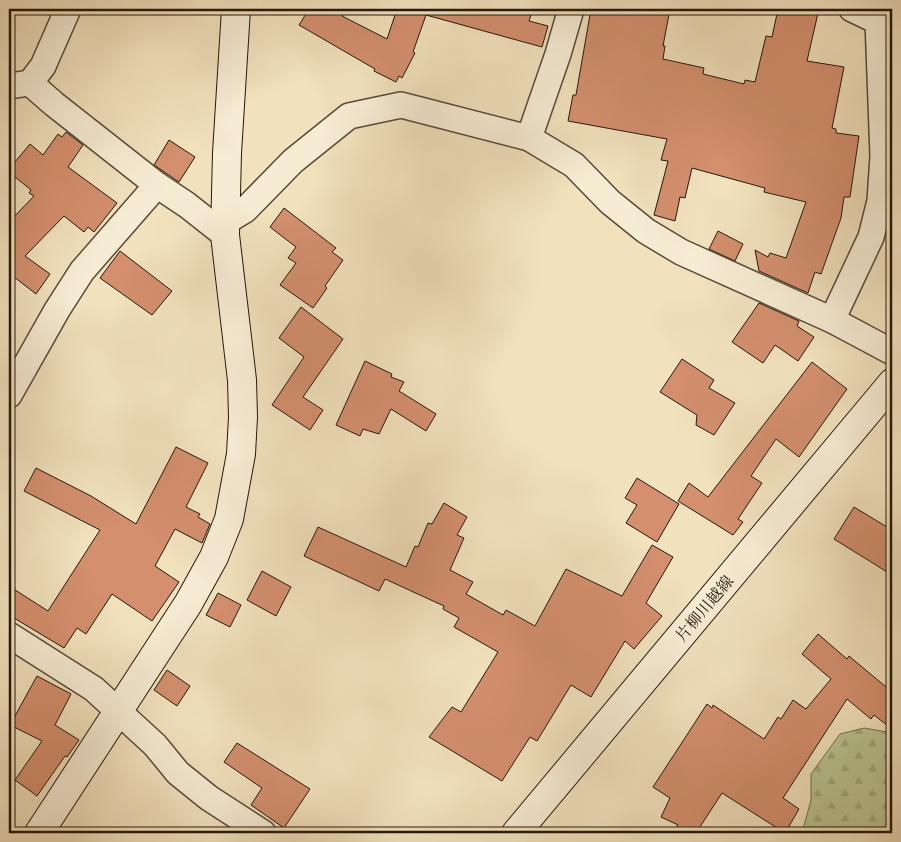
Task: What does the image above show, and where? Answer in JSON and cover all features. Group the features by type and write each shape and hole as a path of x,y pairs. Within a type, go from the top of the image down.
{"street":[{"path":"68,9 43,66 19,84 54,104 157,185 225,229"},
{"path":"39,833 202,580 229,519 241,454 242,380 225,229 227,153 236,9"},
{"path":"529,138 558,54 571,9"},
{"path":"832,320 870,237 880,201 883,156 885,24 852,9"},
{"path":"225,229 293,161 349,116 401,105 529,138 574,165 610,202 653,236 681,252 832,320 892,352"},
{"path":"9,395 57,310 82,271 157,185"},
{"name":"片柳川越線","path":"516,833 892,383"},
{"path":"9,636 63,668 119,709 155,745 178,773 209,798 262,833"}],"green space":[{"path":"864,728 892,733 892,833 802,833 811,800 811,774 840,734"}],"building":[{"path":"309,9 346,9 342,16 387,39 397,9 533,9 529,21 548,26 542,47 426,15 413,52 415,53 402,78 399,76 396,82 374,71 375,69 299,25"},
{"path":"591,9 670,9 663,46 665,46 663,59 704,68 703,74 744,84 745,80 755,82 766,36 772,37 778,9 799,9 818,13 807,61 844,67 832,128 836,129 836,133 859,136 850,197 844,197 841,218 821,274 815,272 808,293 759,271 755,250 768,257 770,253 786,258 806,202 764,192 765,188 692,168 685,198 680,197 675,221 654,215 668,161 661,160 667,139 568,121 573,95 576,95"},
{"path":"66,132 83,145 68,167 117,203 94,232 88,227 84,232 64,216 25,256 50,274 36,294 9,273 9,222 34,196 29,193 31,190 9,172 9,169 30,144 43,155 58,134 62,137"},
{"path":"169,140 195,157 179,182 154,165"},
{"path":"284,208 336,248 332,252 343,260 313,308 280,285 296,263 288,258 296,247 270,227"},
{"path":"718,231 743,244 735,261 709,249"},
{"path":"120,251 172,291 152,315 100,278"},
{"path":"759,303 799,321 797,326 814,337 798,361 775,345 763,363 732,342"},
{"path":"301,307 343,339 303,397 323,410 310,430 272,405 304,357 279,338"},
{"path":"682,359 714,380 709,388 735,403 714,435 696,425 697,415 660,392"},
{"path":"365,361 392,374 391,377 404,382 399,391 436,414 426,431 391,409 379,434 363,429 360,436 336,425"},
{"path":"812,362 847,389 799,457 776,439 751,476 762,483 738,519 743,522 733,535 678,501 689,483 708,497"},
{"path":"176,447 208,463 186,507 200,514 198,517 210,524 202,543 175,529 155,566 179,582 152,621 112,594 86,634 77,628 64,648 9,615 9,586 48,611 100,530 24,491 36,468 91,496 136,524"},
{"path":"637,478 679,504 657,542 626,523 637,505 625,498"},
{"path":"444,503 467,517 457,535 464,538 450,570 473,582 466,594 503,615 506,610 535,626 566,569 622,596 652,545 673,557 646,603 662,616 634,649 625,641 591,697 571,685 537,741 530,737 502,781 429,737 452,707 461,712 498,652 454,627 459,618 443,609 444,606 385,579 379,591 304,556 318,527 406,567 415,546 418,547 428,523 432,524"},
{"path":"854,507 892,530 892,575 834,539"},
{"path":"262,571 291,587 276,616 247,600"},
{"path":"218,593 241,605 230,627 206,615"},
{"path":"818,634 847,659 849,656 892,692 892,729 874,715 871,719 847,699 783,798 799,809 785,833 722,793 696,833 673,833 678,825 661,817 670,798 653,787 707,704 712,708 713,705 764,739 778,717 781,719 793,700 806,709 831,679 802,654"},
{"path":"167,670 190,686 177,706 154,690"},
{"path":"37,676 71,694 55,725 79,740 67,757 65,756 37,796 15,780 42,741 10,725"},
{"path":"237,743 310,789 284,828 251,805 262,788 224,762"}]}
